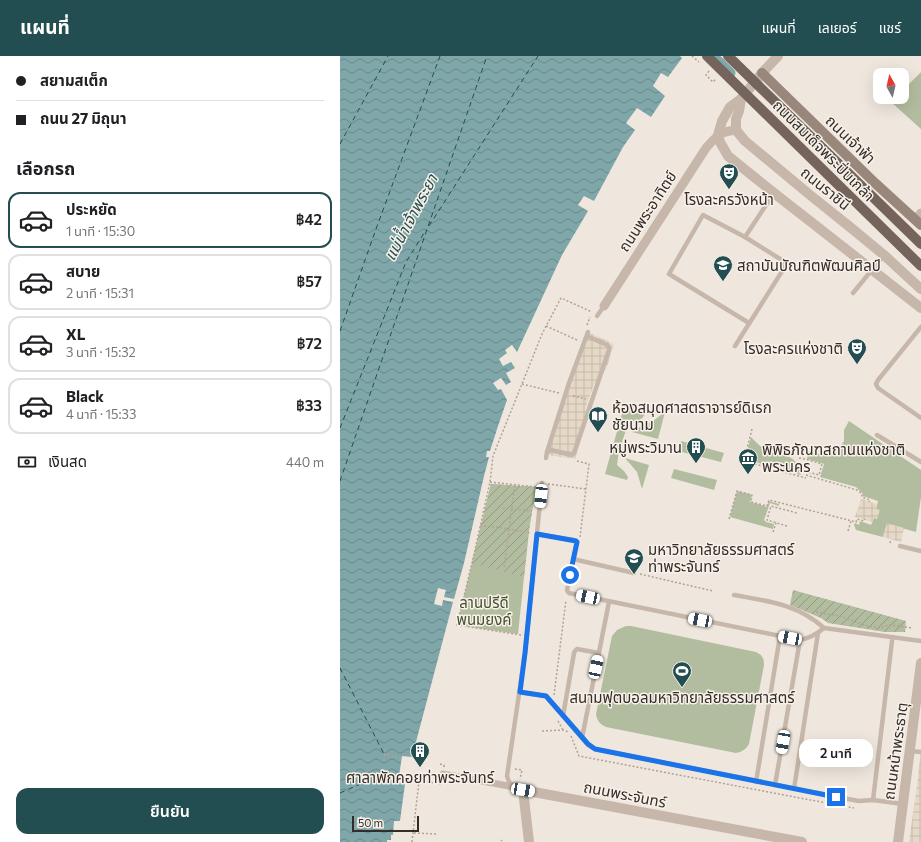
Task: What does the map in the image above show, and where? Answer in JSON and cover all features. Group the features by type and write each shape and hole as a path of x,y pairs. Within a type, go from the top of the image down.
{"main road":[{"name":"ถนนสมเด็จพระปิ่นเกล้า","path":"707,56 920,265"},
{"name":"ถนนสมเด็จพระปิ่นเกล้า","path":"728,56 921,244"},
{"name":"ถนนเจ้าฟ้า","path":"759,77 875,183 919,220"}],"street":[{"name":"ถนนพระอาทิตย์","path":"604,306 706,148 719,138 722,121 730,107 743,97 778,56"},
{"path":"743,97 736,119 736,130 726,131 719,138 728,156 921,308"},
{"name":"ถนนราชินี","path":"736,130 745,141 884,255 921,289"},
{"name":"ถนนหน้าพระธาตุ","path":"898,842 921,663"},
{"name":"ถนนพระจันทร์","path":"443,774 802,842"},
{"path":"519,788 529,842"}],"lane":[{"path":"745,237 774,193"},
{"path":"735,346 786,264 786,262 745,237 703,215 669,274 749,323"},
{"path":"853,293 884,255"},
{"path":"597,316 604,306"},
{"path":"921,327 876,384 878,388 921,418"},
{"path":"546,458 547,452 569,384 587,334 608,345 610,347 609,350 573,454 551,450 547,452"},
{"path":"877,435 921,462"},
{"path":"519,788 509,782 507,776 527,636 542,483"},
{"path":"537,534 577,542 573,559 570,593 800,640 806,639 824,628"},
{"path":"900,546 921,551"},
{"path":"573,559 634,573"},
{"path":"734,595 784,605 811,617 824,628 921,641"},
{"path":"582,738 609,602"},
{"path":"794,789 818,633"},
{"path":"756,782 780,636"},
{"path":"775,785 800,640"},
{"path":"873,800 892,641"},
{"path":"563,716 575,651 599,653"},
{"path":"520,692 546,696 582,738 595,749 848,800 873,800 903,804"},
{"path":"910,751 921,752"}],"path":[{"path":"709,71 706,75 713,82 714,80"},
{"path":"527,636 456,625 490,482 493,456 542,334 561,298 592,312"},
{"path":"586,327 594,307"},
{"path":"546,326 581,342"},
{"path":"522,384 563,394"},
{"path":"570,395 592,400"},
{"path":"752,429 744,461 806,478"},
{"path":"573,454 574,460 589,464 580,538 576,541"},
{"path":"800,458 822,464 818,478"},
{"path":"819,475 806,473 857,490 862,494 862,497 870,500 869,502"},
{"path":"490,482 537,487"},
{"path":"542,483 586,489"},
{"path":"504,567 515,485"},
{"path":"729,519 738,491 752,495 751,502 767,506 769,500 856,522 857,519 864,521 865,519"},
{"path":"780,508 781,503"},
{"path":"786,526 767,520 771,506 797,513"},
{"path":"503,508 533,511"},
{"path":"848,531 851,521"},
{"path":"773,532 776,523"},
{"path":"480,526 497,527 537,534"},
{"path":"634,573 707,590 713,590"},
{"path":"550,700 554,696 570,593"},
{"path":"812,612 840,616 864,625 880,628 889,625 913,628"},
{"path":"384,760 385,749"},
{"path":"384,754 401,758"},
{"path":"381,779 382,770"},
{"path":"381,774 398,777"},
{"path":"415,780 441,784 443,774"},
{"path":"412,842 418,781"},
{"path":"413,833 438,834"}],"green space":[{"path":"921,72 921,129 893,104 909,104 909,84"},
{"path":"625,403 646,410 644,416 640,420 629,421 619,451 617,465 628,477 627,480 605,474"},
{"path":"665,412 658,439 632,432 653,421"},
{"path":"849,421 921,470 921,497 916,532 887,524 883,537 856,530 854,525 855,523 859,525 860,521 871,525 878,501 863,496 863,494 856,487 820,477 824,464 807,459 809,451 827,456 840,447 844,441 844,430"},
{"path":"751,437 763,448 771,452 788,456 796,462 801,475 745,459"},
{"path":"681,441 724,453 721,462 678,451"},
{"path":"625,458 649,465 642,489 637,472"},
{"path":"674,469 717,480 714,490 671,478"},
{"name":"ลานปรีดี พนมยงค์","path":"491,484 536,487 529,530 518,634 457,625"},
{"path":"491,484 536,487 529,530 524,577 472,563"},
{"path":"737,491 752,495 750,502 767,507 769,501 779,504 779,506 770,503 764,520 774,524 773,529 730,517"},
{"path":"793,590 906,621 905,632 885,632 828,623 821,618 790,605"},
{"name":"สนามฟุตบอลมหาวิทยาลัยธรรมศาสตร์","path":"626,626 756,652 761,656 764,665 749,744 745,749 736,753 606,727 600,723 596,714 612,636 617,630"}],"shaded area":[{"path":"588,332 614,344 606,370 604,371 599,385 594,384 585,410 590,412 575,459 547,455"},
{"path":"861,499 877,504 876,509 880,510 877,519 874,518 872,522 855,517"},
{"path":"887,523 904,528 901,542 883,537"},
{"path":"921,750 921,842 909,842 918,777"}],"water":[{"name":"แม่น้ำเจ้าพระยา","path":"340,56 680,56 682,58 668,77 661,73 653,86 665,96 651,117 637,108 626,123 635,130 623,147 594,201 584,196 578,205 588,211 562,255 517,352 512,345 505,350 507,353 499,359 503,366 511,362 515,368 506,373 511,382 506,385 501,378 493,383 498,390 501,389 507,400 490,451 487,451 486,457 489,457 454,599 444,597 446,590 438,588 434,604 442,606 443,600 453,602 412,757 402,756 398,783 405,784 400,821 394,821 393,835 391,835 391,840 387,840 387,842 340,842"}],"waterway":[{"path":"714,56 731,73"}],"ferry route":[{"path":"340,144 388,56"},
{"path":"340,331 440,56"},
{"path":"340,481 487,56"},
{"path":"429,226 538,56"},
{"path":"340,428 406,262 426,230"},
{"path":"340,668 384,754"},
{"path":"340,793 381,775"}],"place":[{"name":"โรงละครวังหน้า","path":"729,190"},
{"name":"สถาบันบัณฑิตพัฒนศิลป์","path":"723,282"},
{"name":"โรงละครแห่งชาติ","path":"857,365"},
{"name":"ห้องสมุดศาสตราจารย์ดิเรก ชัยนาม","path":"598,433"},
{"name":"หมู่พระวิมาน","path":"696,464"},
{"name":"พิพิธภัณฑสถานแห่งชาติ พระนคร","path":"748,475"},
{"name":"มหาวิทยาลัยธรรมศาสตร์ ท่าพระจันทร์","path":"634,575"},
{"name":"สนามฟุตบอลมหาวิทยาลัยธรรมศาสตร์","path":"682,688"},
{"name":"ศาลาพักคอยท่าพระจันทร์","path":"420,768"}],"route":[{"path":"570,575 577,542 574,540 537,534 520,692 546,696 588,744 595,749 836,797"}]}
